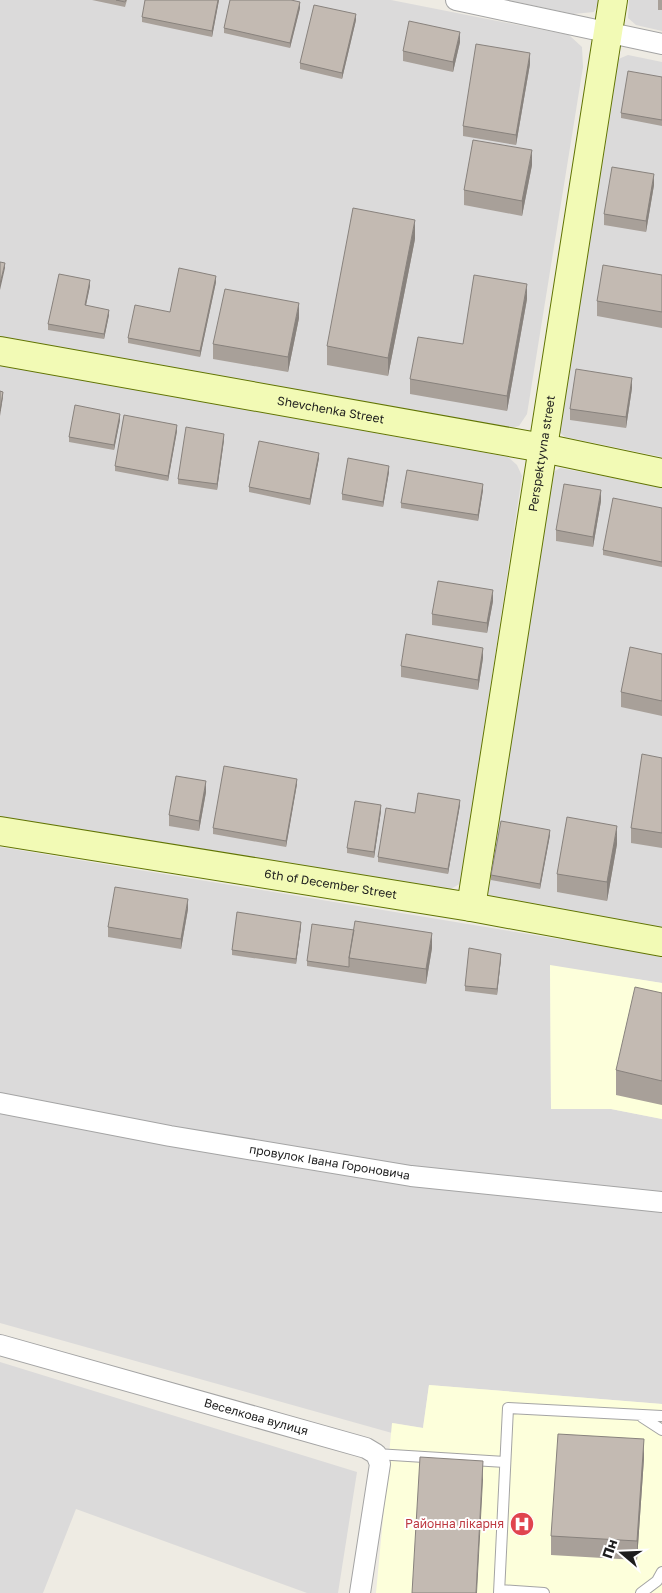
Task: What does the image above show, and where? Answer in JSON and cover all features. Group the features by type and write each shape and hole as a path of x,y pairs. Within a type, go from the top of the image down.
{"street":[{"path":"456,0 492,4 662,44"},
{"name":"Perspektyvna street","path":"471,908 613,0"},
{"name":"Shevchenka Street","path":"0,351 543,448 662,473"},
{"name":"6th of December Street","path":"0,831 471,908 662,942"},
{"name":"провулок Івана Гороновича","path":"0,1103 170,1136 411,1176 662,1202"},
{"name":"Веселкова вулиця","path":"0,1345 366,1448 376,1454"},
{"path":"360,1593 380,1464 376,1454"}],"lane":[{"path":"544,1593 500,1592 508,1408 662,1416"},
{"path":"638,1415 662,1430"},
{"path":"376,1454 506,1462"},
{"path":"641,1593 657,1581 662,1572"}],"shaded area":[{"path":"0,0 391,0 569,35 582,47 583,67 527,414 519,426 504,430 0,338"},
{"path":"509,0 600,0 594,12 573,14"},
{"path":"629,0 662,0 662,31 636,25 628,18"},
{"path":"628,55 662,62 662,457 565,437 558,431 616,60"},
{"path":"0,365 508,457 517,465 522,476 461,883 451,889 0,817"},
{"path":"560,468 662,487 662,930 491,899 484,891 550,474"},
{"path":"0,847 662,956 662,983 550,966 551,1108 611,1109 662,1119 662,1404 429,1385 423,1428 393,1423 392,1433 0,1323"},
{"path":"550,965 662,983 662,1119 611,1109 551,1109"},
{"path":"0,1362 357,1472 338,1593 307,1593 76,1509 43,1593 0,1593"},
{"name":"Районна лікарня","path":"429,1385 662,1404 662,1593 376,1593 392,1423 423,1428"}],"building":[{"path":"145,0 218,0 212,31 142,17"},
{"path":"230,0 291,0 300,2 290,43 224,28"},
{"path":"314,5 356,14 342,73 300,63"},
{"path":"409,21 460,32 453,62 403,51"},
{"path":"476,44 530,53 516,135 463,126"},
{"path":"628,71 662,77 662,120 621,113"},
{"path":"473,140 532,150 522,201 464,190"},
{"path":"612,167 654,174 646,221 604,214"},
{"path":"353,208 415,220 388,358 327,346"},
{"path":"0,262 5,263 0,284"},
{"path":"603,265 662,275 662,312 597,301"},
{"path":"179,268 216,276 200,351 128,338 135,305 170,312"},
{"path":"59,274 90,280 85,305 109,310 104,334 48,324"},
{"path":"474,275 527,284 507,396 410,379 418,337 463,344"},
{"path":"225,289 299,303 288,357 213,344"},
{"path":"576,369 632,378 626,417 570,409"},
{"path":"0,391 3,392 0,411"},
{"path":"75,405 120,414 114,445 69,437"},
{"path":"124,415 177,425 168,476 115,466"},
{"path":"186,427 224,434 217,484 178,479"},
{"path":"259,441 319,453 310,499 249,487"},
{"path":"348,458 389,466 383,502 342,494"},
{"path":"407,470 483,484 478,515 401,503"},
{"path":"564,484 601,490 593,537 556,530"},
{"path":"613,498 662,508 662,562 603,550"},
{"path":"438,581 493,590 487,623 432,614"},
{"path":"406,634 483,648 478,680 401,666"},
{"path":"630,647 662,654 662,701 621,692"},
{"path":"642,754 662,758 662,833 631,828"},
{"path":"224,766 297,779 286,841 213,828"},
{"path":"176,776 206,781 199,821 169,815"},
{"path":"418,793 460,800 448,869 378,857 386,808 415,813"},
{"path":"355,801 381,805 374,852 347,848"},
{"path":"567,817 617,826 607,882 557,874"},
{"path":"501,821 550,830 540,884 491,875"},
{"path":"115,887 188,899 181,939 108,927"},
{"path":"237,912 301,922 296,959 232,950"},
{"path":"355,921 432,933 426,969 349,958"},
{"path":"312,924 354,930 349,967 307,961"},
{"path":"469,948 501,954 497,989 465,986"},
{"path":"635,987 662,993 662,1081 616,1070"},
{"path":"558,1434 644,1439 637,1541 551,1536"},
{"path":"420,1457 483,1461 476,1593 412,1593"}],"place":[{"name":"Районна лікарня","path":"522,1524"}]}
